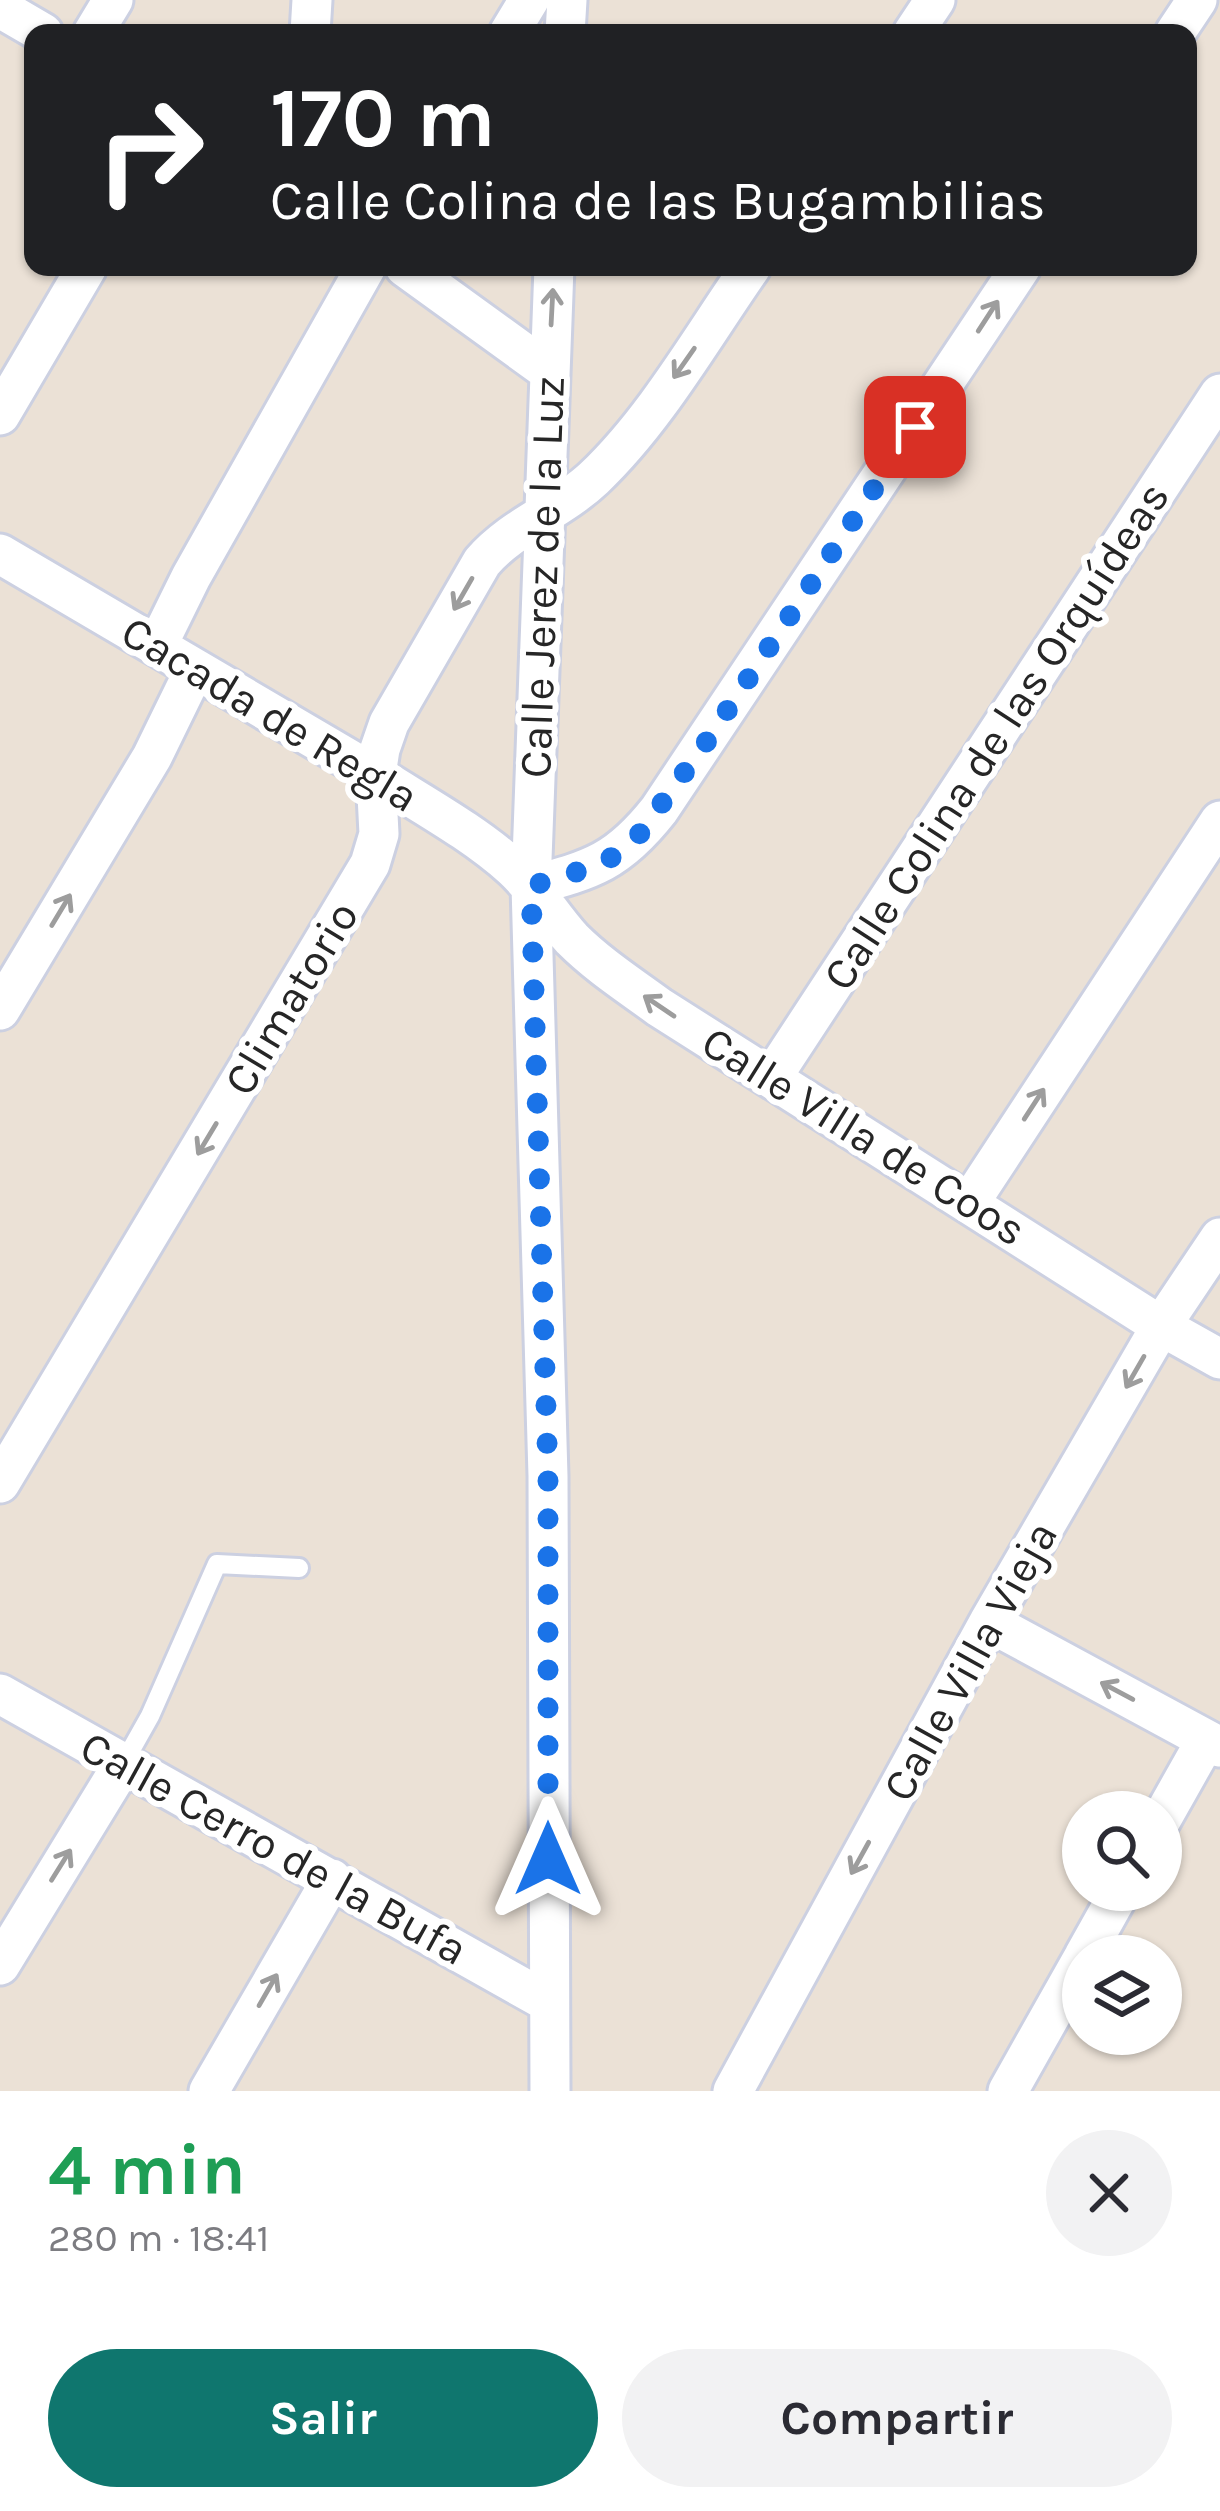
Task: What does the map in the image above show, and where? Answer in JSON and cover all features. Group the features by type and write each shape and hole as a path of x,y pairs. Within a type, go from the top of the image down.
{"street":[{"path":"0,8 28,24"},
{"path":"0,415 82,276"},
{"path":"157,646 361,276"},
{"path":"417,276 550,372"},
{"name":"Calle Jerez de la Luz","path":"550,2091 548,1476 531,886 554,276"},
{"name":"Climatorio","path":"0,1483 370,864 379,834 376,775 389,723 482,562 498,543 590,481 629,441 745,276"},
{"path":"531,886 593,867 620,853 659,810 1015,276"},
{"name":"Calle Colina de las Orquídeas","path":"772,1077 1220,394"},
{"name":"Cacada de Regla","path":"0,554 376,775 503,859 531,886"},
{"path":"0,1010 152,757 195,669"},
{"path":"970,1202 1220,821"},
{"name":"Calle Villa de Coos","path":"531,886 554,919 606,970 1220,1359"},
{"name":"Calle Villa Vieja","path":"733,2091 989,1622 1162,1326 1220,1238"},
{"path":"989,1622 1213,1743 1181,1791"},
{"name":"Calle Cerro de la Bufa","path":"0,1694 548,2002"},
{"path":"0,1965 123,1765"},
{"path":"209,2091 332,1880"},
{"path":"1008,2091 1062,1996"}],"lane":[{"path":"123,1765 150,1716 217,1564 299,1568"}],"route":[{"path":"548,1859 548,1476 531,886 593,867 620,853 638,836 703,747 915,427"}]}
